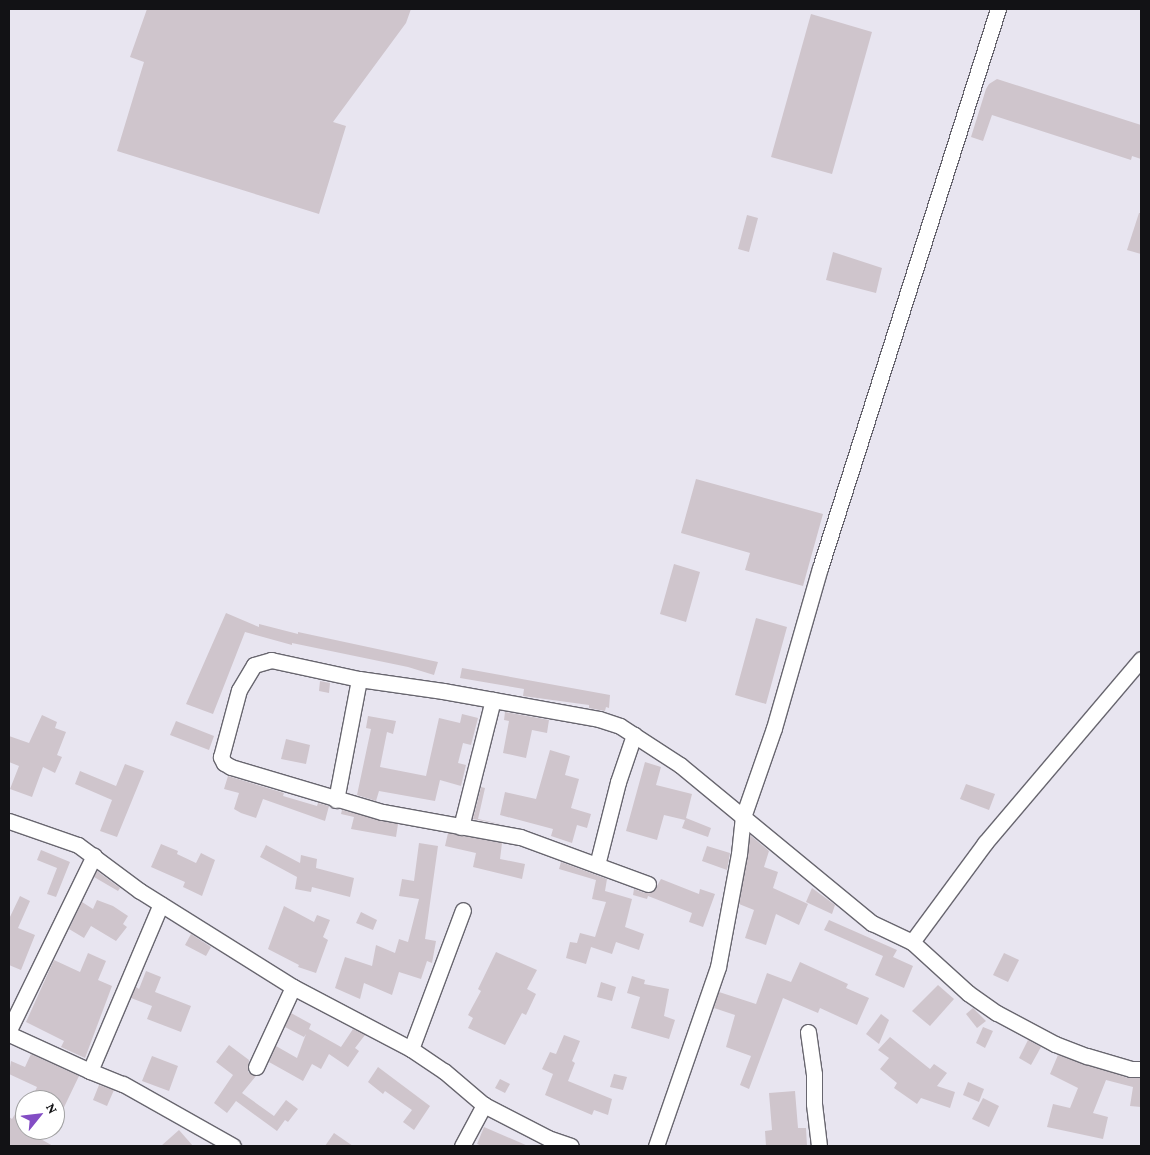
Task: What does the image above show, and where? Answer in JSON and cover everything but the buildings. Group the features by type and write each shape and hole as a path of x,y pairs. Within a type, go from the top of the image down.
{"street":[{"path":"656,1146 718,967 738,854 742,817 774,728 820,568 998,9"},
{"path":"912,942 985,843 1141,658"},
{"path":"648,884 520,838 382,812 336,800 231,767 224,763 221,757 239,690 254,665 271,660 359,679 599,719 620,726 680,765 872,923 912,942 968,994 997,1013 1055,1044 1087,1056 1115,1062 1131,1069 1141,1069"},
{"path":"336,800 359,679"},
{"path":"461,827 493,700"},
{"path":"597,865 618,782 634,735"},
{"path":"9,821 78,845 160,904 293,987 411,1049 444,1071 484,1105 548,1138 571,1146"},
{"path":"9,1030 94,856"},
{"path":"90,1071 160,904"},
{"path":"411,1049 463,910"},
{"path":"256,1066 293,987"},
{"path":"808,1032 814,1074 819,1146"},
{"path":"9,1034 122,1084 233,1146"},
{"path":"462,1146 484,1105"}]}
